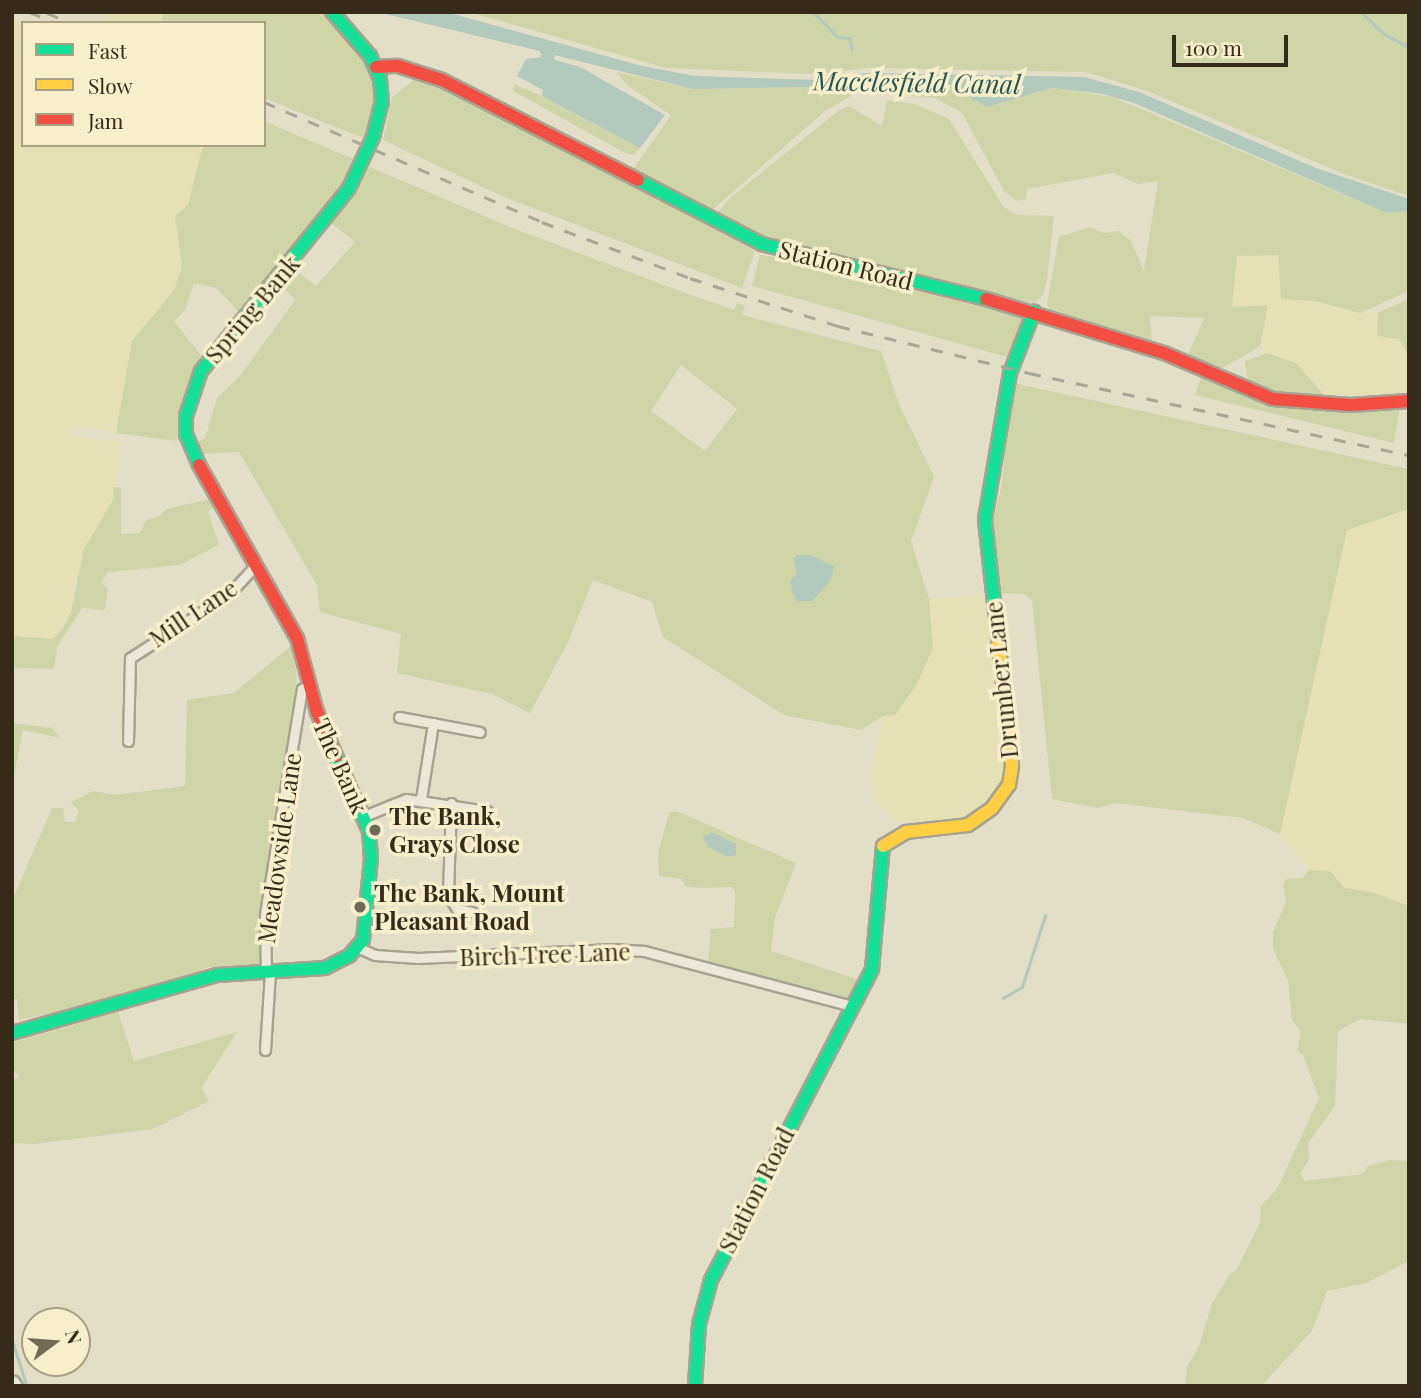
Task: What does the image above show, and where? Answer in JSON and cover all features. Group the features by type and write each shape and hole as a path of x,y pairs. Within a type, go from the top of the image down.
{"street":[{"path":"332,12 376,67"},
{"name":"Station Road","path":"376,67 398,66 442,80 762,244 1034,311 1164,354 1273,399 1350,405 1409,401"},
{"name":"Spring Bank","path":"303,667 290,624 254,567 187,443 186,416 192,391 216,350 295,260 359,172 382,102 376,67"},
{"name":"Drumber Lane","path":"852,1006 868,980 877,947 883,848 906,832 968,825 992,808 1009,785 1012,765 985,519 1010,373 1034,311"},
{"name":"Mill Lane","path":"128,741 130,659 228,594 254,567"},
{"name":"The Bank","path":"303,667 308,685 364,816 371,859 366,925 359,947"},
{"name":"Meadowside Lane","path":"265,1050 268,973 265,914 302,689 308,685"},
{"path":"399,717 480,732"},
{"path":"421,799 433,723"},
{"path":"364,816 396,801 421,799 487,811"},
{"path":"451,803 448,895 457,909 472,912"},
{"path":"12,1033 218,975 325,968 359,947"},
{"name":"Birch Tree Lane","path":"359,947 374,955 418,958 614,949 644,951 852,1006"},
{"name":"Station Road","path":"695,1386 698,1334 711,1280 852,1006"}],"shaded area":[{"path":"109,12 163,12 161,21 106,21"},
{"path":"12,18 21,21 21,147 203,147 204,153 188,205 175,216 182,267 174,290 132,341 116,433 70,425 70,436 120,442 114,498 73,588 71,613 53,639 12,636"},
{"path":"1278,255 1281,299 1315,301 1360,313 1376,309 1377,336 1399,339 1409,356 1409,396 1324,395 1317,382 1267,353 1261,355 1267,305 1231,307 1237,256"},
{"path":"1409,509 1409,906 1372,892 1345,888 1338,878 1309,870 1280,834 1347,530"},
{"path":"979,594 989,612 1006,745 999,792 988,806 963,821 898,822 874,801 871,773 883,716 895,715 917,684 932,627 929,599"}],"green space":[{"path":"163,12 326,12 363,55 376,80 380,97 368,140 266,99 266,21 161,21"},
{"path":"469,12 1409,12 1409,196 1344,174 1145,90 1085,72 869,68 813,74 666,68"},
{"path":"616,72 693,89 935,85 954,89 987,107 1052,88 1113,97 1387,213 1409,211 1409,291 1360,313 1315,301 1281,299 1278,255 1237,256 1232,307 1268,305 1260,346 1216,372 1186,359 1204,318 1150,316 1152,345 1050,311 1047,304 1059,237 1090,227 1104,233 1119,231 1131,241 1144,271 1158,181 1138,184 1113,173 1027,189 1026,199 1017,201 1004,191 962,113 935,98 858,92 825,111 710,212 630,174 671,115 627,85"},
{"path":"415,79 455,92 755,251 742,288 504,197 383,140 392,97"},
{"path":"514,84 640,148 634,155 625,153 513,91"},
{"path":"887,100 915,104 949,119 1003,206 1016,215 1054,216 1047,280 1043,295 1034,303 965,291 763,239 715,216 730,198 838,111 849,106 882,126"},
{"path":"266,122 358,161 350,181 241,314 216,288 194,283 185,310 174,321 204,359 189,384 177,441 116,433 132,341 174,290 182,267 175,216 188,205 202,147 266,147"},
{"path":"370,167 510,227 677,290 734,310 737,303 745,306 742,315 881,351 898,402 934,477 911,541 929,599 933,648 917,684 895,715 883,716 861,730 784,715 663,637 652,602 593,580 568,642 530,713 492,694 397,673 401,634 320,612 317,585 239,452 199,454 193,444 205,438 217,398 240,376 295,300 279,282 292,268 316,286 355,242 330,222","holes":["681,365 737,409 705,451 651,411"]},
{"path":"760,255 1027,318 1007,357 752,286"},
{"path":"1409,299 1409,356 1399,339 1377,336 1378,313"},
{"path":"1267,353 1296,363 1324,395 1316,399 1249,387 1245,361"},
{"path":"1201,377 1255,400 1351,411 1400,408 1394,443 1195,395"},
{"path":"1012,383 1409,469 1409,509 1347,530 1280,834 1243,818 1115,803 1098,808 1052,799 1032,600 1024,594 995,593 992,527 1002,483"},
{"path":"113,487 121,488 121,534 140,533 146,520 160,516 166,509 211,499 216,506 208,512 219,545 180,565 108,572 101,582 108,589 105,610 82,608 57,647 54,669 12,668 12,636 53,639 63,628 71,612 84,549 114,498"},
{"path":"291,646 297,677 259,967 210,967 133,995 19,1020 17,999 12,999 12,901 52,808 63,808 65,822 75,822 79,811 71,802 93,791 115,795 185,786 187,700 234,693"},
{"path":"12,723 52,728 60,738 23,730 12,785"},
{"path":"676,811 796,863 775,918 771,951 859,980 848,998 716,968 708,961 711,929 734,927 735,892 732,887 685,886 682,879 659,876 658,853 669,813"},
{"path":"1309,870 1330,871 1345,888 1372,892 1409,906 1409,1024 1361,1019 1338,1031 1335,1106 1308,1143 1309,1160 1300,1173 1304,1181 1363,1174 1368,1166 1390,1160 1409,1161 1409,1261 1366,1283 1327,1291 1312,1331 1261,1386 1185,1386 1187,1367 1199,1346 1212,1303 1230,1274 1237,1269 1260,1223 1261,1206 1278,1187 1319,1098 1303,1055 1297,1051 1301,1031 1292,1020 1288,981 1273,948 1273,932 1286,902 1283,885 1286,879 1303,878"},
{"path":"118,1012 134,1061 237,1032 201,1088 209,1101 153,1129 34,1144 12,1143 12,1081 20,1076 12,1069 12,1043"}],"water":[{"name":"Macclesfield Canal","path":"377,12 446,12 642,66 695,76 817,80 866,73 1084,77 1139,92 1316,168 1409,199 1409,211 1387,213 1134,103 1103,94 1052,88 987,107 954,89 935,85 693,89 554,55 555,60 580,67 665,115 640,148 542,96 543,90 517,76 526,59 541,57 540,51"},
{"path":"797,555 810,555 834,566 831,580 812,601 797,601 792,592 790,581 797,573 793,558"},
{"path":"712,832 736,844 736,855 728,857 708,847 703,837"}],"waterway":[{"path":"813,12 838,37 850,38 852,49"},
{"path":"1361,12 1386,35 1409,47"},
{"path":"1003,998 1022,987 1045,916"},
{"path":"12,1339 27,1386"}],"railway":[{"path":"29,12 51,21"},
{"path":"47,13 67,21"},
{"path":"266,103 542,222 690,278 838,326 1029,373 1409,455"}],"traffic: fast":[{"path":"199,465 186,435 186,416 201,371 349,188 373,137 382,102 380,79 370,56 332,12"},
{"path":"638,180 762,244 986,299"},
{"path":"996,621 985,519 1010,373 1034,311"},
{"path":"12,1033 217,975 325,968 349,956 363,940 371,859 369,831 336,756"},
{"path":"695,1386 699,1324 711,1280 872,969 883,846"}],"traffic: slow":[{"path":"883,846 906,832 968,825 992,808 1009,785 1012,765 996,621"}],"traffic: jam":[{"path":"376,67 398,66 442,80 638,180"},
{"path":"986,299 1164,353 1273,399 1350,405 1409,401"},
{"path":"199,465 297,638 317,712 336,756"}],"place":[{"name":"The Bank, Grays Close","path":"375,830"},
{"name":"The Bank, Mount Pleasant Road","path":"360,907"}]}
